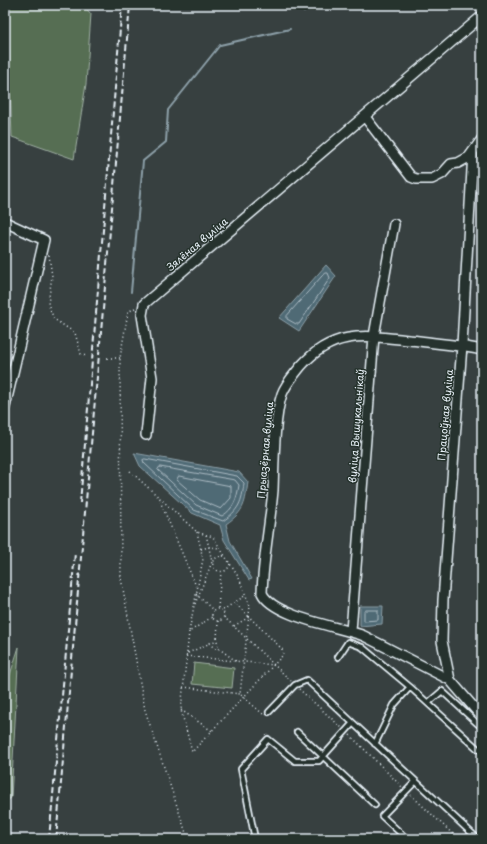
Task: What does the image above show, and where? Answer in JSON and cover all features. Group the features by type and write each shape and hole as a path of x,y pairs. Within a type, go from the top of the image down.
{"street":[{"name":"Зялёная вуліца","path":"144,304 482,16"},
{"path":"365,116 411,177 416,180 432,179 442,174 451,164 463,161 473,152 482,139"},
{"name":"Працоўная вуліца","path":"450,680 442,641 443,600 462,345 473,152"},
{"path":"5,222 44,240 5,407"},
{"name":"вуліца Вышукальнікаў","path":"351,631 374,336 394,224"},
{"path":"144,304 142,315 152,378 146,435"},
{"name":"Прыазёрная вуліца","path":"351,631 302,618 274,605 265,599 262,588 270,518 278,419 282,394 290,380 322,346 334,341 374,336 462,345 482,350"},
{"path":"351,631 450,680 480,720"}],"lane":[{"path":"338,657 348,642 362,647 410,687 478,749"},
{"path":"269,712 295,685 307,680 376,744 414,782 478,839"},
{"path":"376,744 394,705 410,687"},
{"path":"428,703 442,690 480,720"},
{"path":"255,839 241,769 268,739 295,761 319,761 353,723"},
{"path":"297,732 374,805"},
{"path":"407,839 382,816 414,782"}],"path":[{"path":"49,255 52,276 48,304 54,319 75,333 82,354 86,356"},
{"path":"144,304 128,312 120,358 121,578 145,710 188,839"},
{"path":"107,358 120,358"},
{"path":"130,471 197,532 213,537 239,578 250,606 250,617 240,694"},
{"path":"159,499 197,587"},
{"path":"197,532 203,559 189,632 180,710 192,752 283,655 282,649 234,602"},
{"path":"206,534 212,562 216,570 221,572"},
{"path":"201,549 209,546 220,548"},
{"path":"193,609 212,562 219,556 225,556"},
{"path":"221,572 226,570 230,564"},
{"path":"218,608 221,572"},
{"path":"196,594 214,610"},
{"path":"223,610 246,595"},
{"path":"189,632 212,617 214,610 218,608 223,610"},
{"path":"218,621 224,617 223,610"},
{"path":"212,617 218,621"},
{"path":"233,626 250,617"},
{"path":"218,621 218,648"},
{"path":"187,655 217,640"},
{"path":"209,643 214,648 218,648 237,662"},
{"path":"187,655 237,662 274,665"},
{"path":"183,687 240,694 268,719"},
{"path":"293,693 298,688"},
{"path":"180,710 212,731"}],"green space":[{"path":"7,5 83,5 91,14 86,84 74,159 12,137"},
{"path":"19,647 11,798 5,802 5,690"},
{"path":"194,663 234,668 232,688 192,684"}],"water":[{"path":"326,265 336,276 299,331 279,318"},
{"path":"134,453 239,472 248,482 245,501 241,511 226,524 230,541 252,579 249,580 224,540 220,525 192,513 140,466"},
{"path":"360,606 383,606 382,624 360,626"}],"waterway":[{"path":"304,12 307,5"},
{"path":"131,292 143,161 166,142 168,110 220,45 290,29"}],"railway":[{"path":"80,503 122,5"},
{"path":"56,839 130,5"},
{"path":"49,839 75,553"}]}
